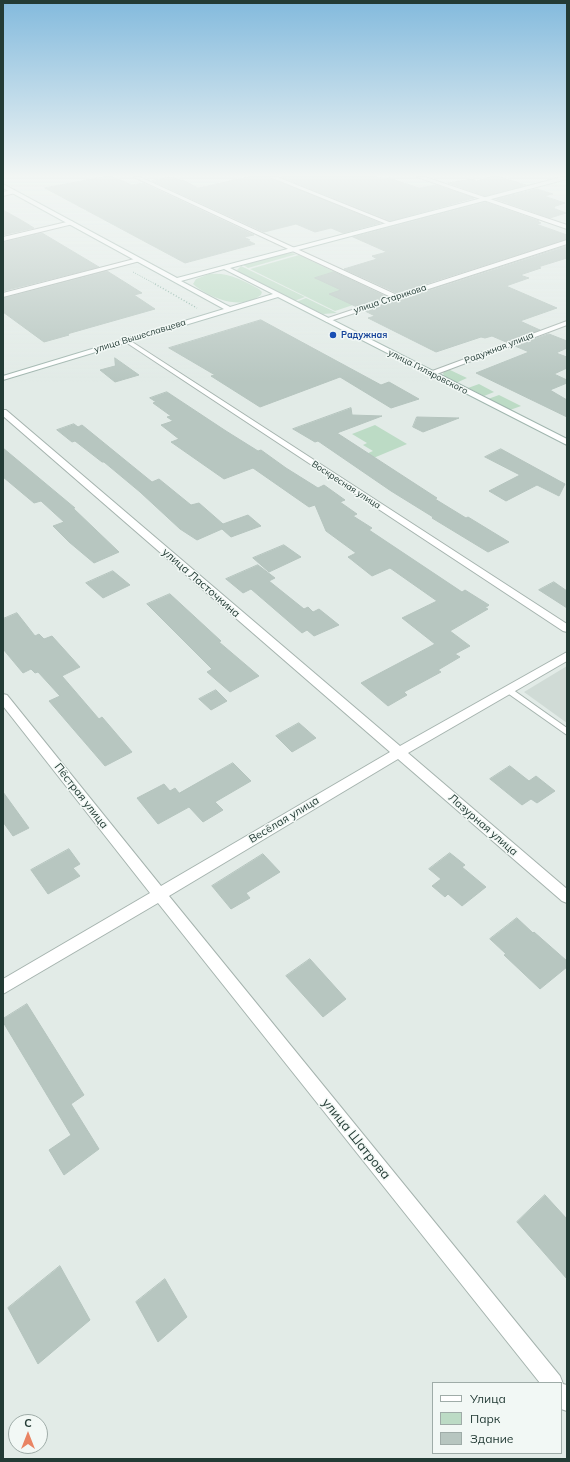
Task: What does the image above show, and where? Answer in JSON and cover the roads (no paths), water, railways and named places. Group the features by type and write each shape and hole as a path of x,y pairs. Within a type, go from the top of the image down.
{"street":[{"path":"111,245 229,309"},
{"path":"286,245 396,297"},
{"path":"176,280 309,245"},
{"name":"улица Старикова","path":"327,320 557,245"},
{"path":"3,295 138,260"},
{"name":"улица Гиляровского","path":"226,268 567,442"},
{"name":"улица Вышеславцева","path":"3,378 277,295"},
{"name":"Радужная улица","path":"431,373 567,323"},
{"name":"Воскресная улица","path":"126,340 567,629"},
{"name":"улица Ласточкина","path":"3,412 399,753"},
{"name":"Весёлая улица","path":"3,987 158,894 567,656"},
{"name":"Пёстрая улица","path":"3,698 158,894"},
{"name":"Лазурная улица","path":"399,753 567,897"},
{"name":"улица Шатрова","path":"158,894 552,1382"}],"lane":[{"path":"509,690 567,732"}],"place":[{"name":"Радужная","path":"333,335"}]}
